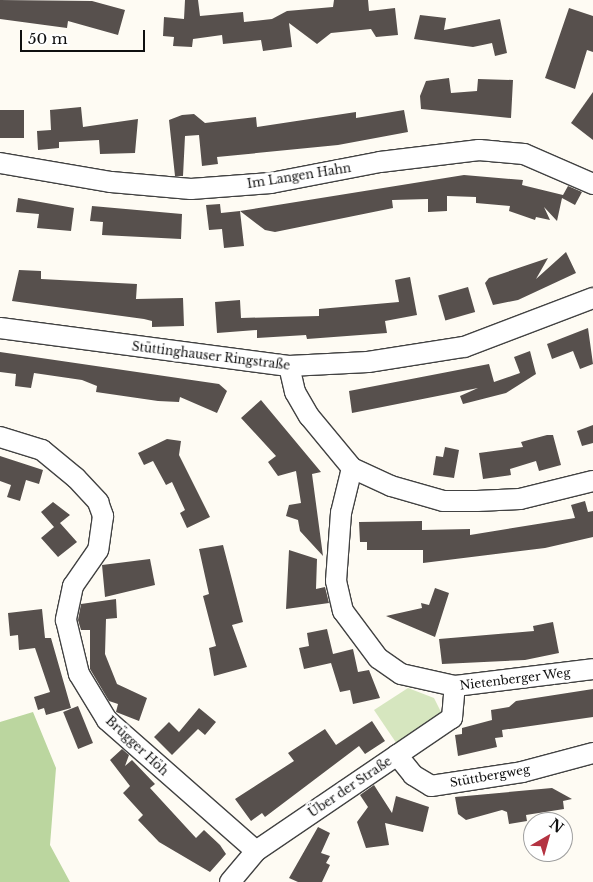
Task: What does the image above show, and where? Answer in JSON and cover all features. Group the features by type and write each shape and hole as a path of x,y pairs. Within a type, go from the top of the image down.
{"street":[{"name":"Im Langen Hahn","path":"0,163 111,182 191,189 271,183 380,162 479,150 524,154 593,184"},
{"name":"Stüttinghauser Ringstraße","path":"0,328 289,366 368,362 464,347 593,298"},
{"path":"289,366 295,392 309,416 352,468 391,486 443,501 520,499 593,481"},
{"name":"Brügger Höh","path":"0,437 42,450 76,478 98,502 103,516 103,535 91,564 66,600 66,620 79,674 106,720 256,851"},
{"name":"Nietenberger Weg","path":"352,468 338,538 336,580 343,611 362,640 395,670 422,682 455,686 593,668"},
{"name":"Über der Straße","path":"230,882 256,851 452,718 455,686"},
{"name":"Stüttbergweg","path":"397,755 414,775 431,786 522,772 593,753"}],"green space":[{"path":"408,688 434,698 441,712 399,747 374,710"},
{"path":"33,712 56,768 50,845 70,882 0,882 0,722"}],"building":[{"path":"0,0 92,1 125,10 118,35 68,21 67,28 0,19"},
{"path":"185,0 198,0 200,16 243,12 244,22 272,19 287,11 333,7 334,0 368,0 369,11 395,8 398,35 376,37 371,29 331,33 317,44 289,23 292,47 263,51 261,40 223,44 222,35 193,39 192,47 173,46 174,37 163,36 164,17 184,19"},
{"path":"569,8 593,16 593,52 587,50 575,89 545,78"},
{"path":"420,15 446,18 444,30 500,19 507,53 495,56 492,43 473,47 414,39"},
{"path":"449,78 451,93 477,91 478,79 513,80 511,118 421,109 420,96 426,81"},
{"path":"593,92 593,140 571,123"},
{"path":"81,107 83,127 138,119 135,153 100,154 99,140 59,142 59,148 38,150 37,131 51,130 50,110"},
{"path":"0,110 24,110 24,138 0,138"},
{"path":"404,110 408,132 338,145 217,157 218,164 202,166 199,135 185,136 183,176 175,176 169,120 182,115 194,114 205,123 256,117 257,127 356,112 356,118"},
{"path":"464,175 523,180 522,185 563,195 568,186 582,192 575,205 562,198 557,221 544,207 550,220 536,217 535,220 509,211 510,206 476,203 476,197 447,196 447,211 428,212 428,199 392,200 393,208 275,232 265,230 240,211"},
{"path":"18,198 74,208 71,231 37,228 39,214 16,212"},
{"path":"220,204 221,213 240,211 244,246 224,248 222,229 209,230 206,205"},
{"path":"92,206 182,214 181,239 102,235 103,222 90,221"},
{"path":"566,252 576,273 518,300 493,305 485,283 489,278 548,258 536,279"},
{"path":"19,270 41,271 41,279 137,284 136,299 183,298 184,326 152,327 152,321 144,319 12,301"},
{"path":"410,277 417,315 385,321 387,333 307,339 306,335 257,338 257,330 217,333 215,302 240,300 241,318 319,316 319,309 399,302 395,280"},
{"path":"468,287 475,312 445,321 438,296"},
{"path":"588,328 593,364 580,369 573,351 552,359 547,344"},
{"path":"530,351 536,374 506,393 463,404 460,396 478,388 352,413 349,391 489,364 494,382 520,373 514,357"},
{"path":"0,352 219,384 227,391 217,413 180,397 179,402 158,401 96,392 97,386 82,380 34,373 31,388 15,386 16,374 0,372"},
{"path":"261,400 321,472 312,474 323,556 300,531 298,520 286,516 289,505 301,503 296,471 278,476 268,462 276,456 241,418"},
{"path":"593,425 593,443 582,446 577,431"},
{"path":"553,435 561,465 539,471 536,461 510,469 511,475 483,479 479,453 523,447 521,442"},
{"path":"167,439 181,441 179,455 210,517 187,528 180,513 185,510 172,482 166,485 153,461 144,465 138,453"},
{"path":"445,447 459,450 454,478 433,475 436,456 443,457"},
{"path":"0,456 43,470 39,484 26,480 20,501 7,497 11,485 0,481"},
{"path":"585,501 588,512 593,511 593,537 545,548 423,563 423,550 367,550 367,542 360,542 359,522 422,521 422,530 470,529 470,535 575,518 571,505"},
{"path":"53,502 70,515 60,523 77,542 58,557 41,538 54,527 41,512"},
{"path":"223,545 243,622 232,625 247,667 214,676 209,648 216,646 203,596 209,594 199,549"},
{"path":"289,550 317,559 316,589 325,587 329,603 286,609"},
{"path":"150,559 155,585 105,597 102,565"},
{"path":"435,588 449,593 435,637 386,616 422,608 421,603 429,605"},
{"path":"116,599 117,618 106,619 105,654 117,684 147,698 139,721 116,712 118,704 109,701 90,669 90,630 81,630 78,620 81,604"},
{"path":"42,609 45,638 51,638 71,708 46,715 44,708 38,710 34,697 50,692 35,648 19,650 18,635 10,636 8,613"},
{"path":"553,622 559,653 525,660 442,664 439,639 534,631 533,626"},
{"path":"327,629 333,654 353,649 358,672 369,670 380,698 353,704 350,690 340,692 331,663 304,669 299,648 309,646 307,633"},
{"path":"593,689 593,717 502,730 503,737 495,738 497,747 458,756 455,735 462,734 462,728 492,720 491,710 509,707 516,701"},
{"path":"78,706 93,743 78,749 63,712"},
{"path":"199,708 216,722 205,735 198,729 172,755 154,737 169,722 179,732"},
{"path":"372,721 385,741 365,754 359,746 265,817 262,813 251,821 235,799 294,761 288,753 325,729 336,745"},
{"path":"122,749 129,755 125,766 132,760 155,784 150,788 196,838 204,830 220,845 226,854 210,872 159,842 138,820 143,815 123,793 130,786 110,760"},
{"path":"374,785 392,813 396,796 429,807 423,832 385,823 389,845 366,848 357,822 368,807 360,795"},
{"path":"552,788 572,799 563,801 564,809 545,812 523,812 523,822 509,824 507,812 502,810 466,820 458,814 455,797"},
{"path":"318,827 330,833 321,853 330,856 326,863 330,865 322,882 298,882 289,878"}]}
